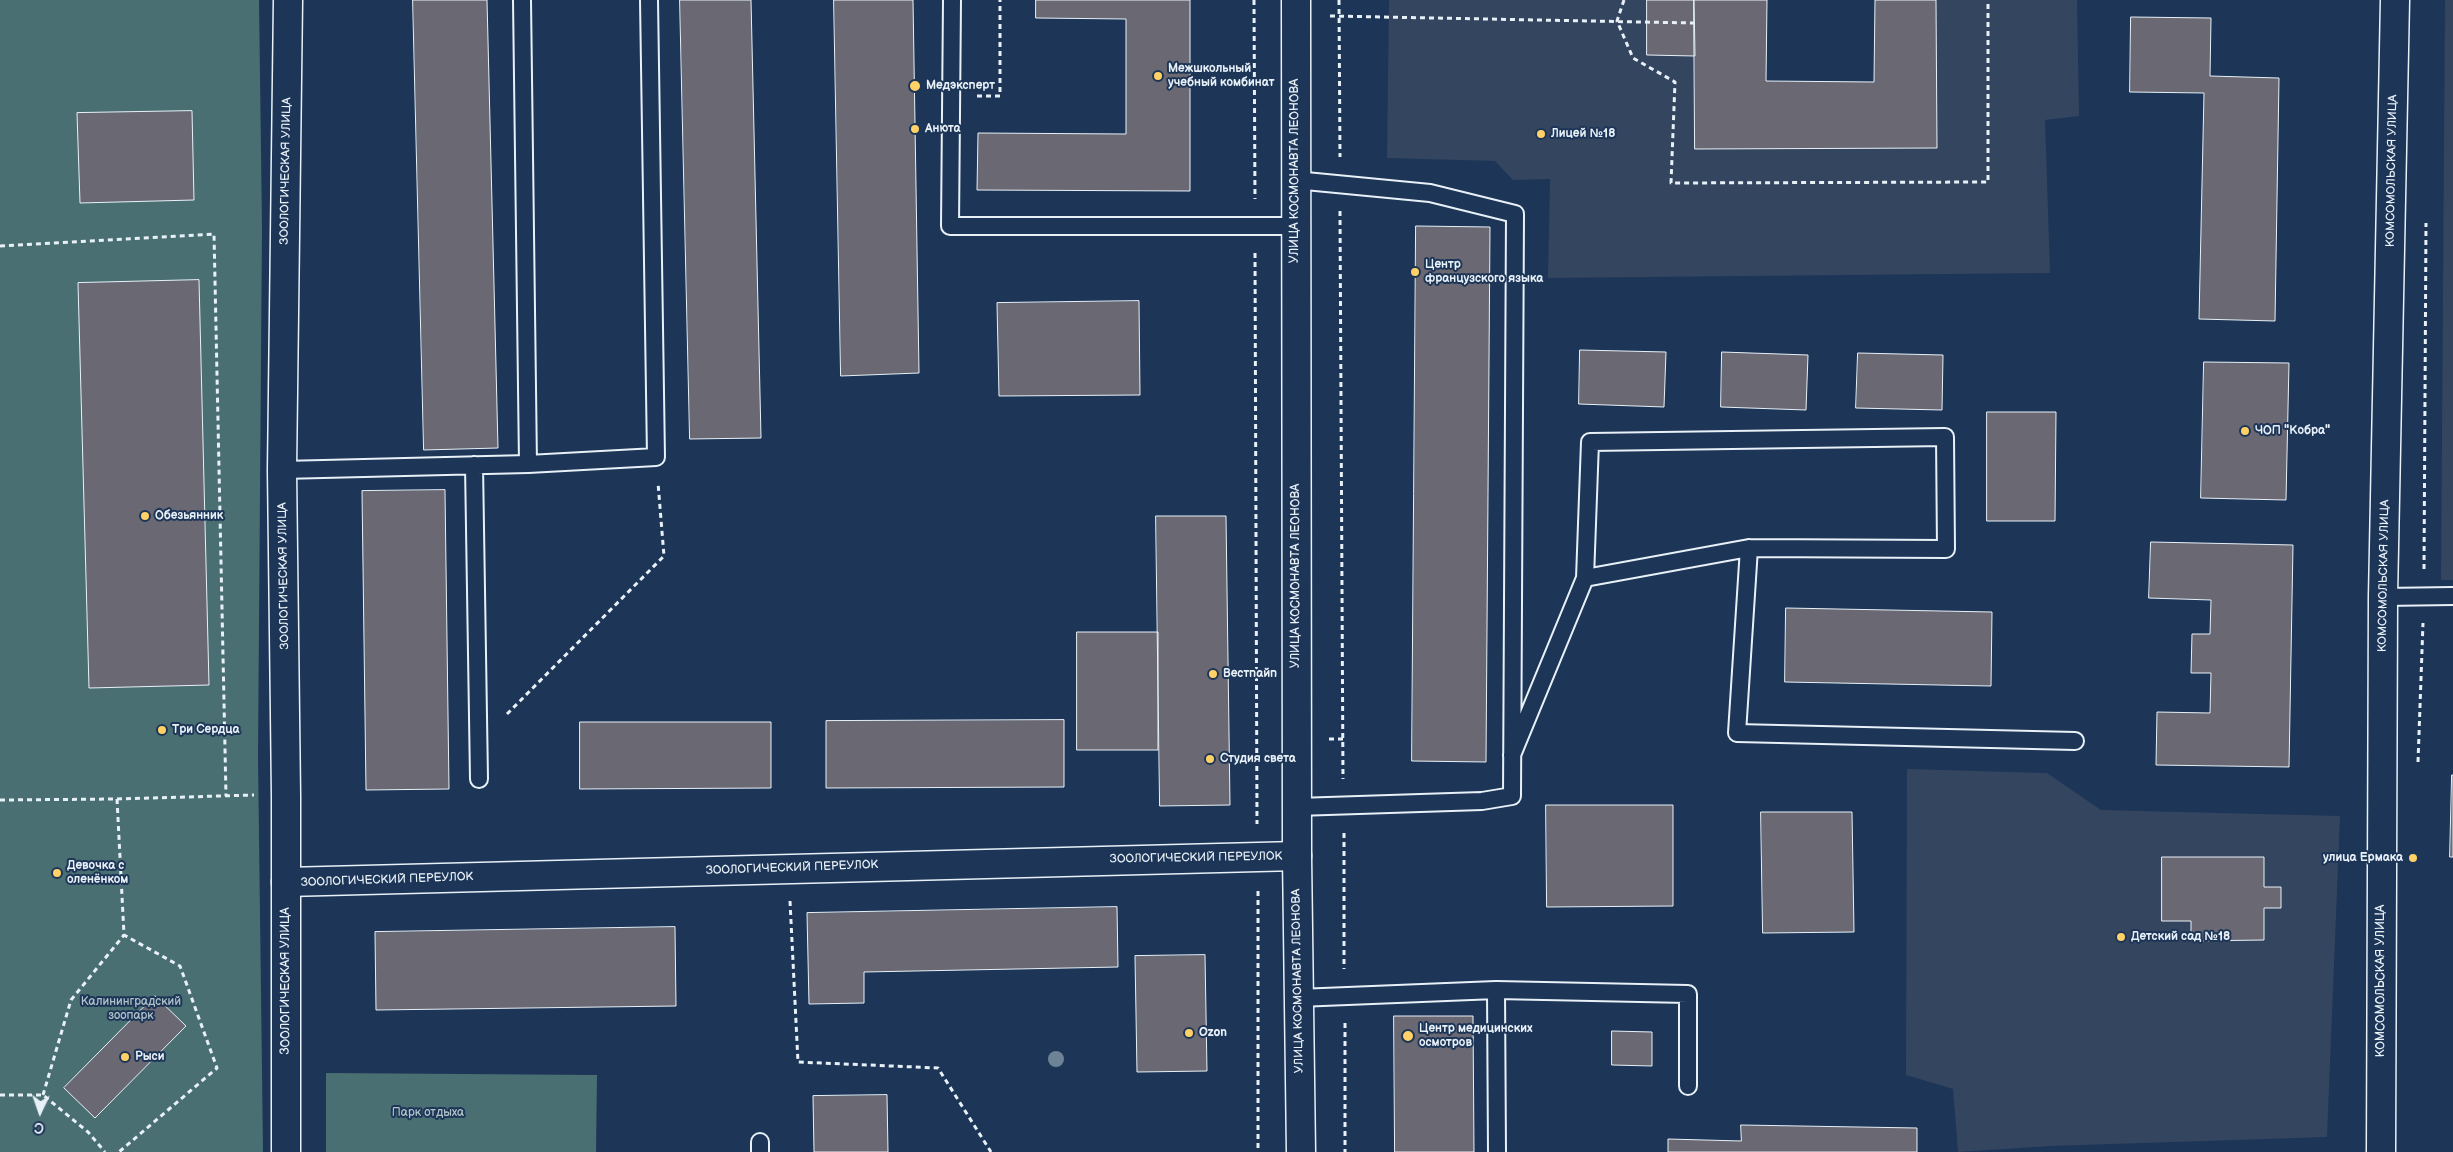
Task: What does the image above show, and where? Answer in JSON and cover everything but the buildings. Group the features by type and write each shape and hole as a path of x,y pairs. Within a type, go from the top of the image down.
{"main road":[{"name":"ЗООЛОГИЧЕСКАЯ УЛИЦА","path":"286,1152 286,796 282,470 288,0"},
{"name":"УЛИЦА КОСМОНАВТА ЛЕОНОВА","path":"1296,0 1297,856 1301,1152"},
{"name":"КОМСОМОЛЬСКАЯ УЛИЦА","path":"2381,1152 2383,596 2395,0"},
{"name":"ЗООЛОГИЧЕСКИЙ ПЕРЕУЛОК","path":"286,882 1297,856"}],"lane":[{"path":"522,0 528,464"},
{"path":"282,470 528,464 656,457 649,0"},
{"path":"952,0 950,226 1295,226"},
{"path":"1295,180 1430,193 1515,214 1512,796 1482,802 1297,807"},
{"path":"1512,755 1585,578 1590,442 1945,437 1946,549 1749,548 1585,578"},
{"path":"474,465 479,779"},
{"path":"1749,548 1737,733 2075,741"},
{"path":"2383,596 2453,596"},
{"path":"1496,990 1497,1152"},
{"path":"1298,998 1496,990 1688,994 1688,1086"}],"path":[{"path":"952,95 1000,96 1000,0"},
{"path":"1254,0 1258,1152"},
{"path":"1339,0 1346,1152"},
{"path":"1624,0 1617,21 1633,58 1675,82 1671,182 1988,182 1988,0"},
{"path":"1339,16 1694,23"},
{"path":"0,246 214,234 226,796"},
{"path":"478,743 664,556 656,457"},
{"path":"0,800 286,796"},
{"path":"43,1095 71,1000 124,935 117,799"},
{"path":"790,899 798,1062 938,1068 991,1152"},
{"path":"118,1152 218,1068 180,966 124,935"},
{"path":"0,1095 43,1095 88,1132 105,1152"}],"shaded area":[{"name":"Лицей №18","path":"1389,0 1694,0 1695,148 1937,148 1936,0 2077,0 2079,116 2045,120 2050,273 1548,278 1550,179 1513,180 1495,161 1387,158"},
{"path":"2445,0 2453,0 2453,580 2441,580"},
{"name":"Детский сад №18","path":"1907,769 2047,773 2101,810 2340,816 2327,1137 2051,1146 1958,1152 1953,1089 1906,1075"}],"green space":[{"name":"Калининградский зоопарк","path":"0,0 259,0 262,228 258,756 263,1152 0,1152"},
{"name":"Парк отдыха","path":"326,1073 597,1075 596,1152 326,1152"}],"place":[{"name":"Межшкольный учебный комбинат","path":"1158,76"},
{"name":"Медэксперт","path":"915,86"},
{"name":"Анюта","path":"915,129"},
{"name":"Лицей №18","path":"1541,134"},
{"name":"Центр французского языка","path":"1415,272"},
{"name":"ЧОП \"Кобра\"","path":"2245,431"},
{"name":"Обезьянник","path":"145,516"},
{"name":"Вестпайп","path":"1213,674"},
{"name":"Три Сердца","path":"162,730"},
{"name":"Студия света","path":"1210,759"},
{"name":"улица Ермака","path":"2413,858"},
{"name":"Девочка с оленёнком","path":"57,873"},
{"name":"Детский сад №18","path":"2121,937"},
{"name":"Ozon","path":"1189,1033"},
{"name":"Центр медицинских осмотров","path":"1408,1036"},
{"name":"Рыси","path":"125,1057"}]}
